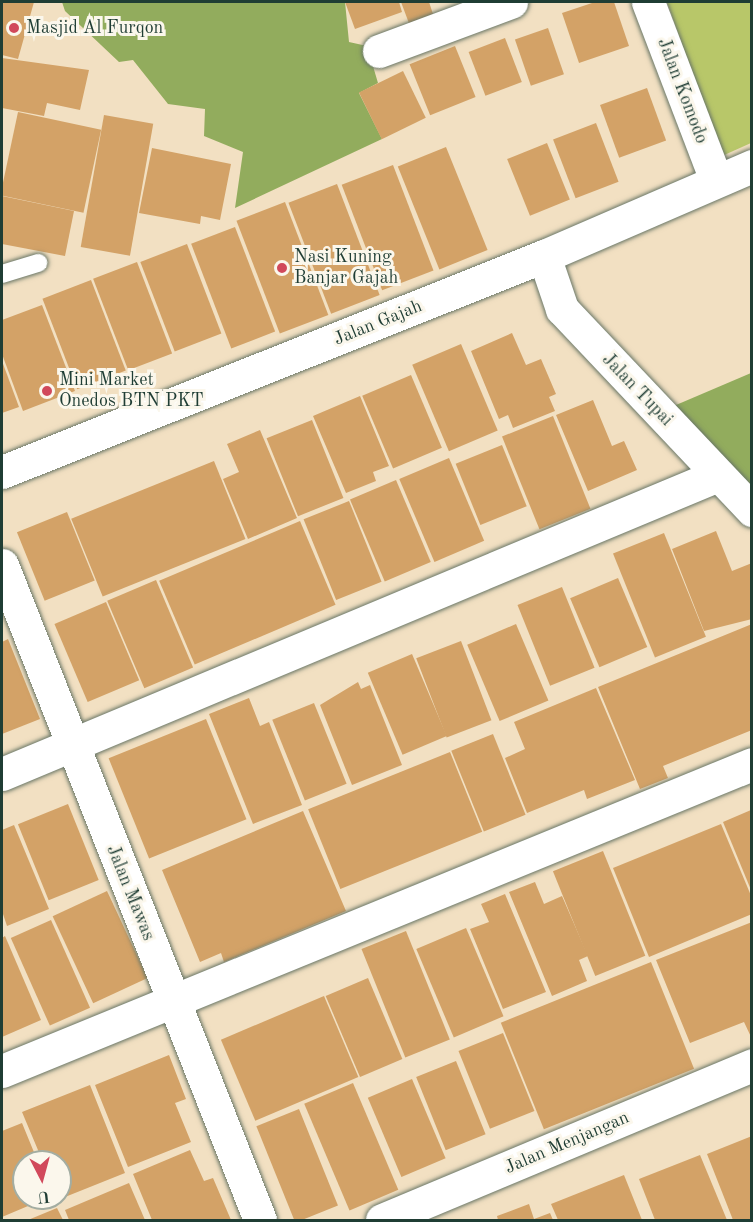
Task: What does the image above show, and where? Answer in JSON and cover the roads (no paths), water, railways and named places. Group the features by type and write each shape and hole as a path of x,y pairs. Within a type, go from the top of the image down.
{"street":[{"path":"379,51 511,2"},
{"name":"Jalan Komodo","path":"648,2 716,180"},
{"name":"Jalan Gajah","path":"2,471 544,256 752,166"},
{"name":"Jalan Tupai","path":"544,256 562,309 752,510"},
{"path":"2,774 718,475"},
{"name":"Jalan Mawas","path":"2,566 260,1221"},
{"path":"2,1071 174,1004 752,764"},
{"name":"Jalan Menjangan","path":"382,1221 752,1065"}],"lane":[{"path":"2,274 38,263"}],"place":[{"name":"Masjid Al Furqon","path":"14,28"},
{"name":"Nasi Kuning Banjar Gajah","path":"282,268"},
{"name":"Mini Market Onedos BTN PKT","path":"47,391"}]}
